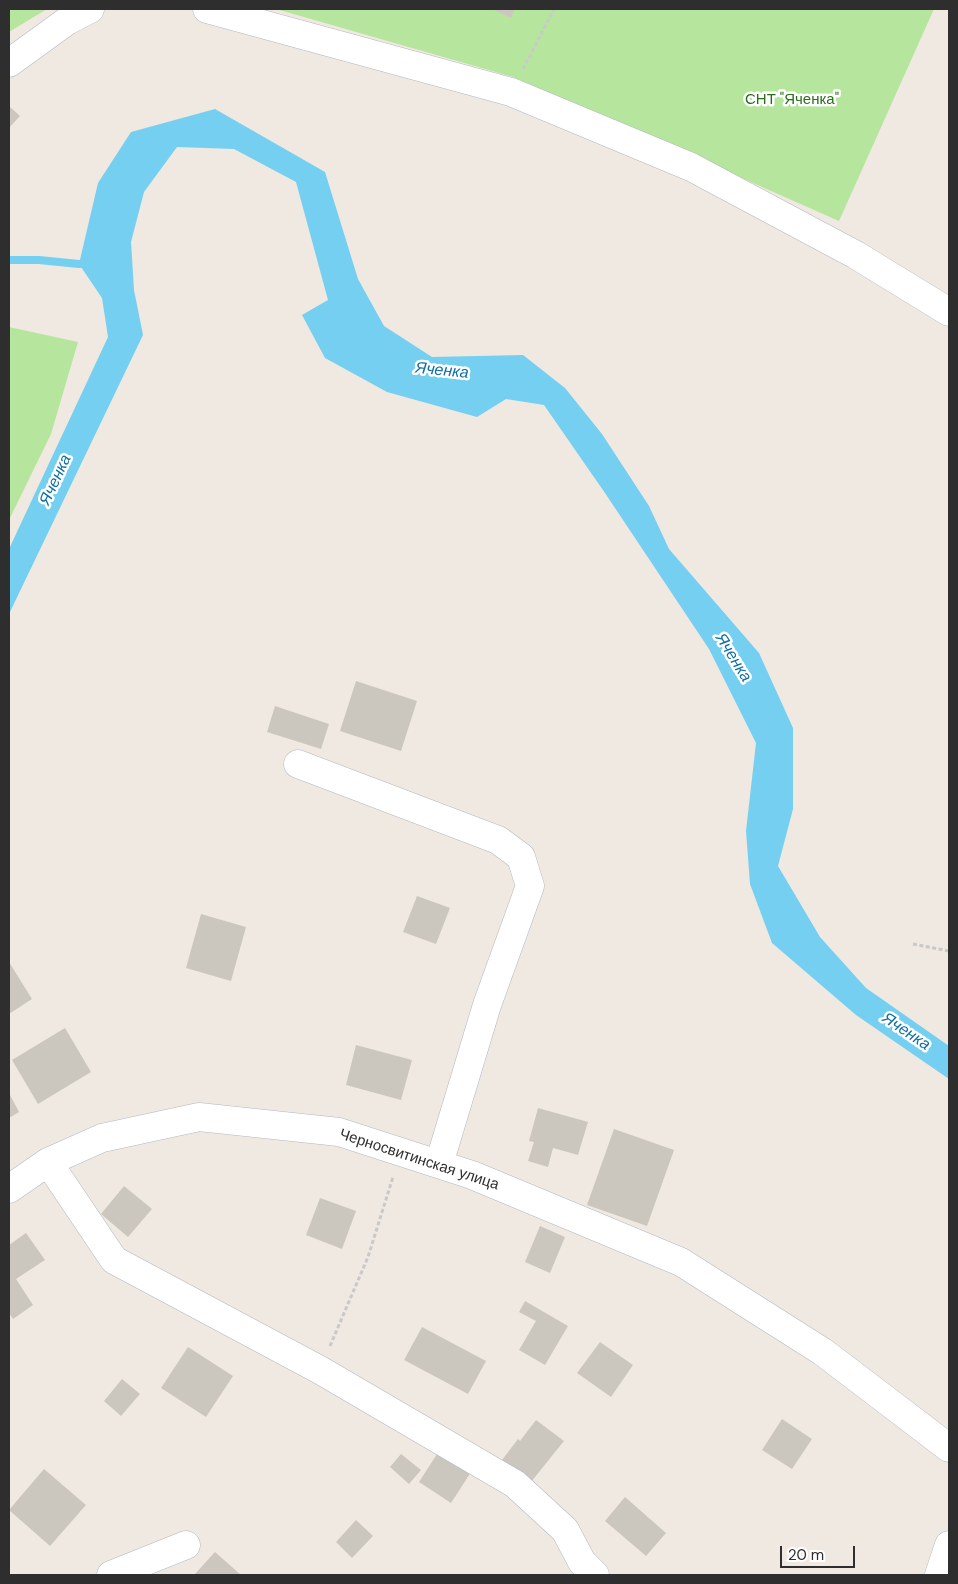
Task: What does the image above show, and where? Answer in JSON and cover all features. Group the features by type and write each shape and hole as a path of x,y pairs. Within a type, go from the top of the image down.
{"street":[{"path":"9,64 67,21 90,9"},
{"path":"206,9 511,92 691,167 856,255 949,312"},
{"path":"298,764 498,840 521,857 530,886 487,1005 439,1164"},
{"name":"Черносвитинская улица","path":"9,1189 48,1162 102,1138 199,1117 339,1132 472,1175 681,1262 823,1352 949,1448"},
{"path":"48,1162 114,1260 320,1370 515,1484 566,1530 582,1562 595,1575"},
{"path":"111,1575 186,1545"},
{"path":"939,1575 949,1545"}],"path":[{"path":"511,92 554,9"},
{"path":"913,944 949,952"},
{"path":"320,1370 368,1257 401,1152"}],"green space":[{"path":"9,9 47,9 9,32"},
{"name":"СНТ \"Яченка\"","path":"276,9 934,9 839,221 513,77"},
{"path":"9,327 78,342 51,434 9,520"}],"water":[{"name":"Яченка","path":"215,109 325,172 358,279 384,326 432,357 523,355 565,388 602,434 649,506 669,549 759,653 793,728 793,809 778,866 820,937 866,988 949,1046 949,1079 856,1015 772,943 750,884 746,831 756,743 709,649 544,405 506,399 477,417 387,392 325,358 302,315 328,300 296,182 234,149 177,147 144,192 131,242 134,290 143,335 9,614 9,549 108,337 102,298 79,264 98,183 131,132"}],"building":[{"path":"492,9 515,9 511,18"},
{"path":"9,106 20,116 9,128"},
{"path":"356,681 417,701 401,751 340,731"},
{"path":"275,706 329,724 321,749 267,732"},
{"path":"417,896 450,908 436,944 403,932"},
{"path":"201,914 246,927 231,981 186,968"},
{"path":"9,962 32,999 9,1014"},
{"path":"65,1028 91,1072 38,1104 12,1060"},
{"path":"356,1045 412,1060 401,1100 346,1085"},
{"path":"9,1093 19,1112 9,1118"},
{"path":"538,1108 588,1122 578,1155 553,1148 548,1167 528,1161 534,1142 529,1141"},
{"path":"614,1129 674,1150 647,1226 587,1205"},
{"path":"124,1186 152,1209 128,1237 101,1214"},
{"path":"320,1198 356,1211 342,1249 306,1235"},
{"path":"540,1226 565,1237 550,1273 525,1262"},
{"path":"26,1233 45,1260 16,1279 33,1305 13,1319 9,1313 9,1245"},
{"path":"525,1301 568,1326 545,1365 519,1350 536,1321 519,1312"},
{"path":"422,1327 486,1361 468,1394 404,1360"},
{"path":"600,1342 633,1365 611,1397 577,1373"},
{"path":"188,1347 233,1376 206,1417 161,1388"},
{"path":"122,1379 140,1394 121,1416 104,1401"},
{"path":"782,1419 812,1439 792,1469 762,1450"},
{"path":"536,1420 564,1441 531,1482 502,1460"},
{"path":"439,1451 471,1472 451,1503 419,1482"},
{"path":"401,1454 421,1470 409,1484 390,1467"},
{"path":"44,1469 86,1505 50,1546 9,1510"},
{"path":"625,1497 666,1533 646,1556 605,1521"},
{"path":"356,1520 373,1536 352,1558 336,1542"},
{"path":"215,1552 241,1575 194,1575"}],"waterway":[{"path":"9,260 89,263"}]}
